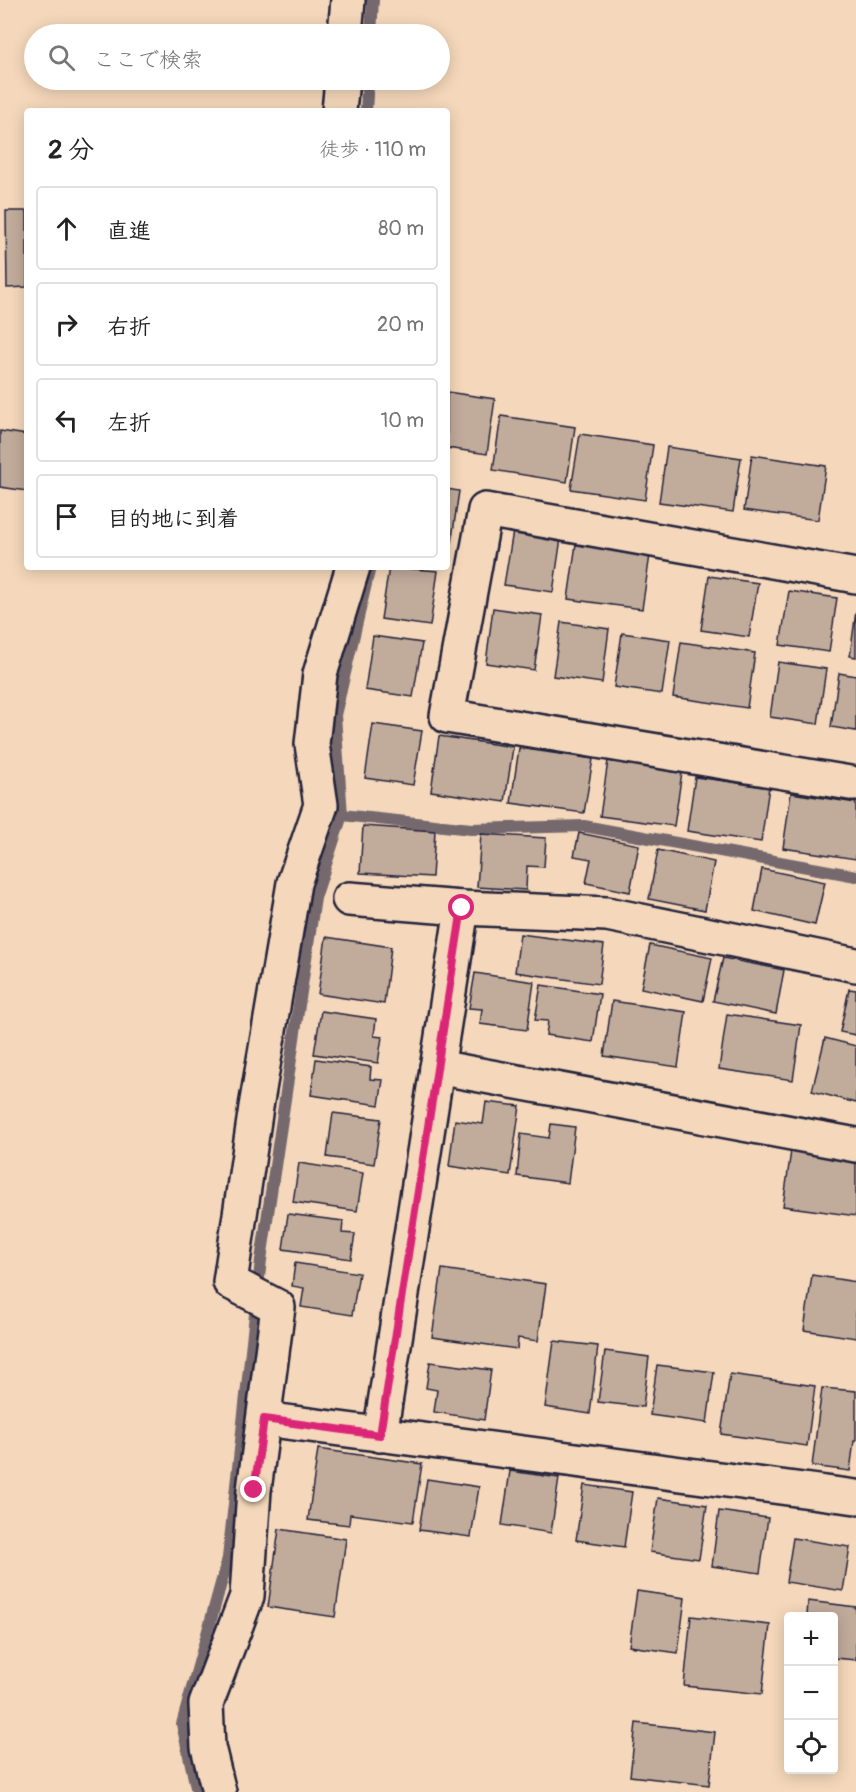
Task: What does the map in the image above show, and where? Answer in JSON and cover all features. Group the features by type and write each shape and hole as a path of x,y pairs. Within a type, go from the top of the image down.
{"street":[{"path":"346,24 348,0"},
{"path":"339,108 341,90"},
{"path":"856,576 485,510 447,716 856,784"},
{"path":"219,1792 208,1747 206,1704 247,1596 254,1490 278,1307 230,1282 294,883 321,805 312,744 320,674 352,570"},
{"path":"349,899 462,908 607,914 856,965"},
{"path":"380,1435 462,908"},
{"path":"437,1067 856,1145"},
{"path":"264,1419 856,1497"}],"building":[{"path":"6,211 24,211 24,287 7,288"},
{"path":"450,392 495,399 487,454 450,448"},
{"path":"501,416 575,427 567,482 493,470"},
{"path":"0,431 24,435 24,491 0,487"},
{"path":"580,434 653,445 645,500 571,489"},
{"path":"667,447 741,458 733,512 659,502"},
{"path":"752,455 826,466 818,520 744,510"},
{"path":"450,490 459,491 450,545"},
{"path":"513,531 561,538 553,592 504,585"},
{"path":"576,544 650,555 642,609 568,599"},
{"path":"389,570 438,571 430,626 381,619"},
{"path":"709,576 758,583 749,637 701,630"},
{"path":"789,591 837,598 829,652 780,645"},
{"path":"493,608 542,615 534,670 486,663"},
{"path":"856,611 856,657 850,656"},
{"path":"561,622 609,629 602,683 553,676"},
{"path":"622,633 670,640 662,694 614,687"},
{"path":"373,636 422,643 413,697 365,690"},
{"path":"681,642 755,653 747,708 673,697"},
{"path":"778,662 826,669 818,724 770,717"},
{"path":"839,673 856,676 856,731 831,727"},
{"path":"373,724 422,731 413,785 365,778"},
{"path":"439,736 513,747 505,802 431,791"},
{"path":"519,748 593,759 584,813 511,803"},
{"path":"608,761 682,772 674,826 600,816"},
{"path":"695,777 769,787 761,842 687,831"},
{"path":"791,793 856,803 856,859 783,848"},
{"path":"363,826 435,831 432,877 360,873"},
{"path":"579,833 639,845 630,892 586,883 591,859 574,856"},
{"path":"481,834 546,838 544,867 527,866 526,890 477,887"},
{"path":"658,850 714,862 705,910 649,899"},
{"path":"762,869 825,882 815,925 754,911"},
{"path":"520,934 604,945 599,984 515,972"},
{"path":"326,937 391,947 384,1004 318,994"},
{"path":"650,945 712,958 703,1001 641,988"},
{"path":"723,958 784,970 776,1014 713,1001"},
{"path":"475,973 534,982 527,1030 480,1024 482,1009 469,1008"},
{"path":"541,985 600,994 593,1042 546,1035 548,1021 535,1020"},
{"path":"849,989 856,990 856,1035 840,1032"},
{"path":"612,1001 686,1012 678,1067 604,1056"},
{"path":"321,1011 376,1019 374,1036 382,1037 378,1063 314,1054"},
{"path":"727,1014 801,1025 793,1080 719,1069"},
{"path":"825,1038 856,1046 856,1103 812,1091"},
{"path":"316,1059 371,1067 370,1079 383,1080 379,1105 311,1095"},
{"path":"486,1102 520,1106 510,1175 449,1166 455,1120 483,1124"},
{"path":"333,1113 381,1119 374,1164 327,1157"},
{"path":"551,1124 575,1127 568,1183 517,1176 521,1134 549,1138"},
{"path":"791,1151 856,1160 856,1216 783,1206"},
{"path":"299,1163 363,1173 357,1211 293,1202"},
{"path":"288,1214 343,1221 342,1233 355,1234 351,1259 283,1249"},
{"path":"295,1263 359,1273 352,1315 301,1307 304,1288 292,1286"},
{"path":"442,1269 546,1284 538,1341 518,1338 517,1349 432,1337"},
{"path":"812,1275 856,1282 856,1338 804,1330"},
{"path":"554,1341 598,1346 590,1414 545,1407"},
{"path":"605,1351 649,1357 643,1407 598,1402"},
{"path":"430,1362 491,1370 484,1420 434,1412 437,1390 426,1388"},
{"path":"657,1365 714,1372 707,1423 650,1415"},
{"path":"730,1374 815,1386 807,1446 721,1434"},
{"path":"822,1388 856,1391 856,1441 854,1441 850,1471 812,1466"},
{"path":"318,1449 422,1464 413,1522 350,1514 349,1525 308,1520"},
{"path":"510,1471 559,1478 551,1533 502,1525"},
{"path":"427,1479 479,1487 471,1537 419,1530"},
{"path":"584,1485 632,1492 624,1547 576,1540"},
{"path":"658,1498 707,1505 699,1559 650,1552"},
{"path":"719,1511 768,1518 760,1573 712,1566"},
{"path":"279,1529 346,1539 335,1617 268,1607"},
{"path":"793,1538 850,1547 843,1591 786,1582"},
{"path":"637,1591 685,1598 678,1653 629,1646"},
{"path":"808,1601 856,1607 856,1660 838,1658 838,1612 807,1612"},
{"path":"691,1616 770,1625 762,1694 684,1686"},
{"path":"636,1723 715,1732 709,1785 630,1776"}],"waterway":[{"path":"372,24 373,0"},
{"path":"366,108 367,90"},
{"path":"197,1792 182,1724 228,1558 261,1260 315,898 342,815 335,715 369,570"},
{"path":"342,815 471,829 584,826 856,876"}],"route":[{"path":"254,1490 264,1419 380,1435 462,908"}]}
